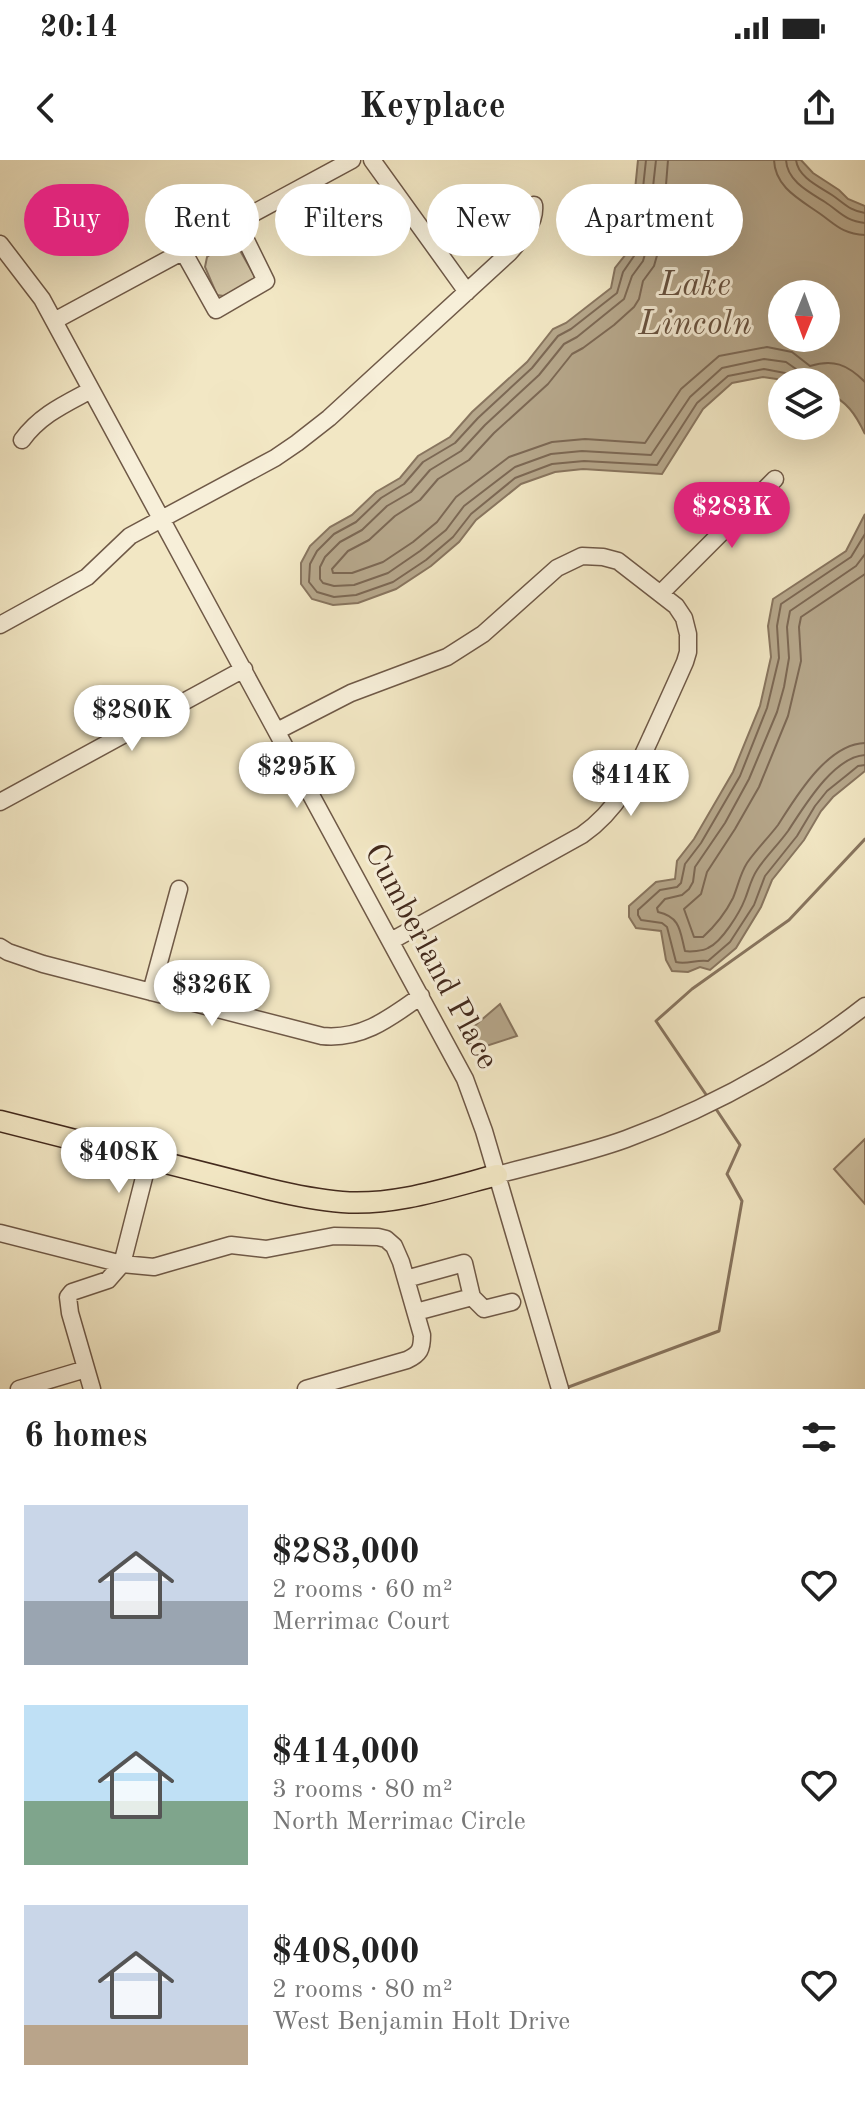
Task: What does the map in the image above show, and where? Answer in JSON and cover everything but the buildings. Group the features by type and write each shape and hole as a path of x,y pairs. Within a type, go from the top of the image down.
{"main road":[{"path":"0,1121 305,1198 344,1202 379,1201 409,1197 497,1175"}],"street":[{"path":"259,210 352,160"},
{"path":"372,160 467,292"},
{"name":"Cumberland Place","path":"3,255 34,287 54,321 465,1079 480,1118 560,1389"},
{"path":"54,321 174,256"},
{"path":"186,256 216,310 266,281 254,256"},
{"path":"0,625 87,577 122,542 297,443 329,418 505,256"},
{"path":"22,440 46,414 91,390"},
{"path":"661,593 775,479"},
{"path":"277,731 351,693 447,657 483,634 557,568 575,558 596,556 611,559 632,570 676,606 684,618 688,652 632,780 617,803 582,835 391,941"},
{"path":"0,802 244,669"},
{"path":"151,992 179,889"},
{"path":"0,947 43,964 322,1036 354,1035 364,1031 421,996"},
{"path":"497,1175 624,1140 678,1118 762,1077 826,1036 865,1006"},
{"path":"92,1389 68,1297 72,1292 108,1280 122,1264 149,1158"},
{"path":"0,1233 122,1264 154,1267 231,1245 266,1249 334,1236 386,1239 394,1246 406,1279 422,1335 422,1348 418,1355 306,1389"},
{"path":"406,1279 464,1263 472,1297 484,1309 512,1302"},
{"path":"416,1312 472,1297"},
{"path":"19,1389 86,1369"}],"shaded area":[{"path":"243,256 254,280 224,296 217,295 205,267 207,257"},
{"path":"865,1139 865,1204 834,1169"}],"water":[{"name":"Lake Lincoln","path":"638,160 801,160 848,199 865,206 865,434 858,420 840,399 840,368 768,368 768,378 732,383 703,409 662,474 583,469 555,472 521,484 476,520 459,542 431,566 396,589 358,603 333,605 312,599 301,584 301,563 310,546 330,527 352,515 376,492 400,478 418,456 450,437 472,412 527,362 553,329 566,323 611,288 615,268 624,256 743,256 743,184 636,184"},
{"path":"865,514 865,771 821,811 804,840 772,880 761,907 736,948 710,970 700,967 688,972 672,971 666,960 661,931 636,928 629,917 629,906 656,882 675,879 677,861 694,839 733,772 760,706 771,657 768,626 773,599 846,551"},
{"path":"500,1004 517,1036 480,1048 472,1028"}],"waterway":[{"path":"707,1096 656,1021 692,989 789,920 865,839"},
{"path":"566,1388 719,1331 742,1201 727,1174 740,1145 714,1106"}]}
